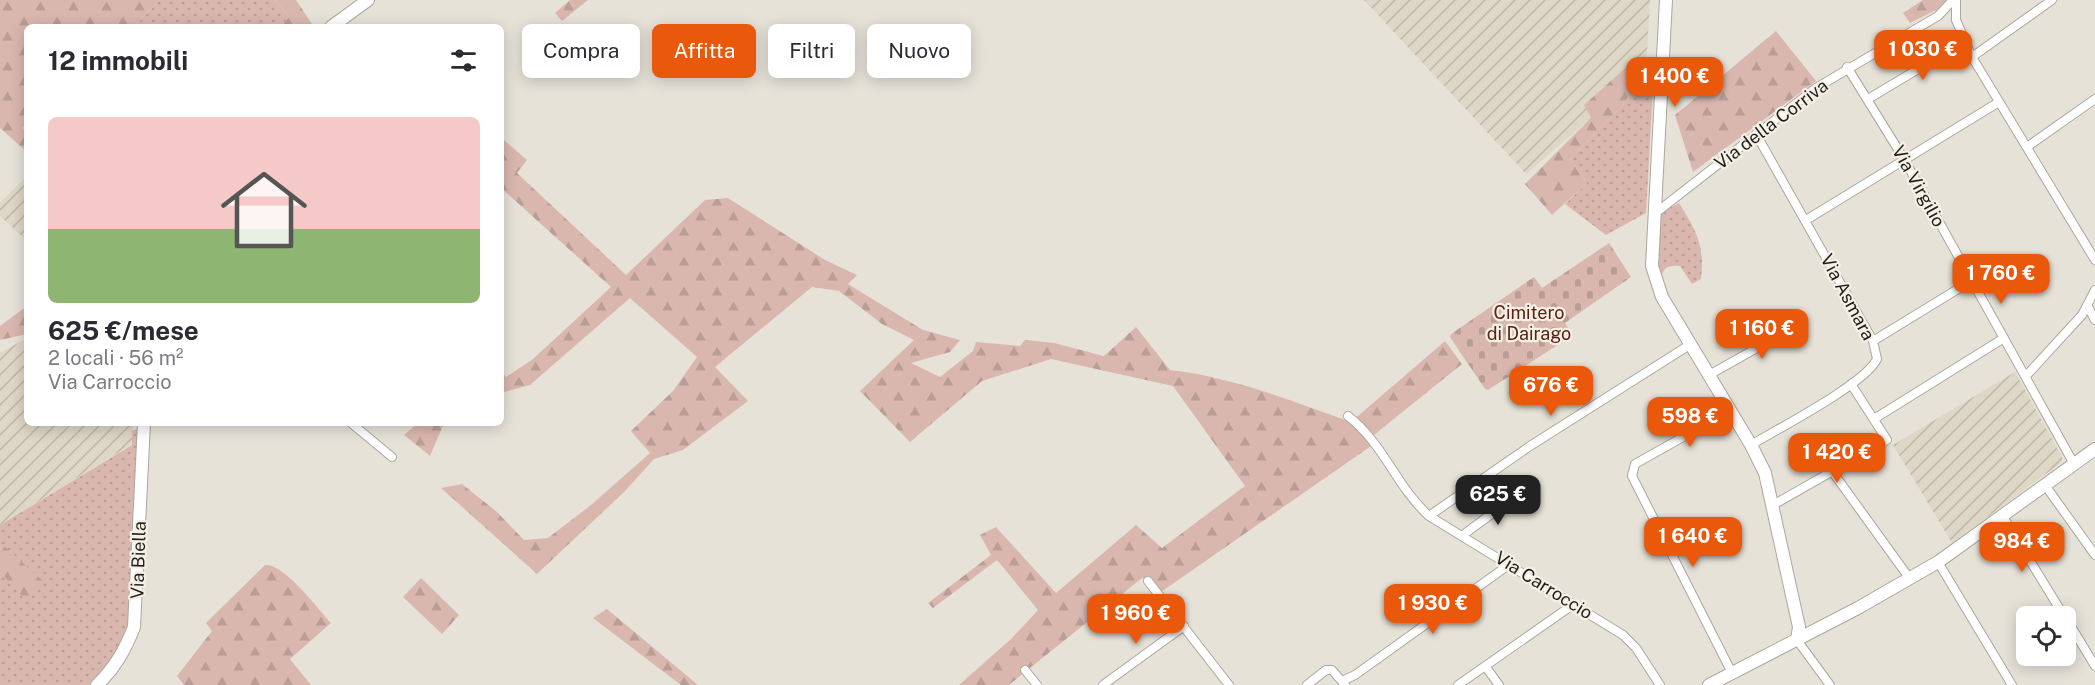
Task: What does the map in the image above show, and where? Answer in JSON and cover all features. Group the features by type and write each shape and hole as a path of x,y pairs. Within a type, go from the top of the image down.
{"street":[{"path":"335,24 368,0"},
{"path":"1666,0 1653,215 1652,266 1655,281 1731,410 1765,473 1799,627 1797,640 1830,685"},
{"path":"1954,0 1956,20 1972,57 2095,260"},
{"name":"Via della Corriva","path":"1653,215 1756,134 1847,67 1938,16 1954,0"},
{"path":"1972,57 2052,0"},
{"path":"1868,99 1965,41"},
{"name":"Via Virgilio","path":"1847,67 1904,159 2074,464"},
{"path":"2026,147 2095,99"},
{"path":"1806,220 1999,102"},
{"name":"Via Asmara","path":"1751,445 1851,384 1878,359 1873,341 1756,134"},
{"path":"1873,341 1971,281"},
{"path":"2026,376 2082,315 2095,290"},
{"path":"2087,305 2095,320"},
{"path":"1709,375 1803,322"},
{"path":"1874,419 2004,338"},
{"path":"1429,516 1530,446 1691,344"},
{"path":"1773,505 1887,440 1851,384"},
{"path":"1731,410 1635,464 1632,468 1635,483 1732,673"},
{"name":"Via Carroccio","path":"1348,416 1374,440 1406,489 1429,516 1623,635 1636,648 1660,685"},
{"name":"Via Biella","path":"98,685 112,670 126,648 134,627 144,426"},
{"path":"355,426 392,456"},
{"path":"1816,449 1910,579"},
{"path":"1709,685 1797,640 1938,562 2095,449"},
{"path":"2045,485 2095,555"},
{"path":"1463,535 1517,495"},
{"path":"2002,515 2058,606"},
{"path":"1938,562 2012,685"},
{"path":"1307,685 1326,670 1332,670 1344,683 1510,564"},
{"path":"1148,580 1229,685"},
{"path":"1458,685 1574,604"},
{"path":"1103,685 1184,626"},
{"path":"2076,635 2095,666"},
{"path":"1485,666 1499,685"},
{"path":"1025,670 1036,685"}],"shaded area":[{"path":"1364,0 1650,0 1646,71 1526,174"},
{"path":"24,179 24,238 0,216 0,203"},
{"path":"24,340 24,426 133,426 132,444 0,525 0,353"},
{"path":"2015,372 2062,457 2062,462 1952,543 1893,445"}],"green space":[{"path":"0,0 160,0 136,24 24,24 24,149 0,128"},
{"path":"160,0 275,0 289,17 283,24 136,24"},
{"path":"275,0 296,0 312,24 283,24 289,17"},
{"path":"570,0 588,0 562,21 555,13"},
{"path":"1923,0 1946,0 1940,8 1910,23 1903,13"},
{"path":"1776,31 1816,81 1693,172 1675,115"},
{"path":"1622,71 1646,71 1622,106 1570,159 1587,183 1552,215 1525,184 1591,118 1584,105"},
{"path":"1646,71 1654,72 1646,213 1606,235 1565,204 1587,183 1570,159 1622,106"},
{"path":"504,140 527,160 517,173 626,275 705,200 728,198 825,260 857,275 848,284 923,330 960,340 950,352 911,363 940,377 973,351 976,342 1020,346 1025,340 1054,343 1104,356 1136,327 1170,370 1239,384 1351,422 1445,341 1462,364 1374,435 1374,444 1161,592 1157,586 1142,578 1009,685 959,685 1011,639 1038,610 997,560 933,608 928,603 991,555 980,535 996,527 1056,593 1136,525 1162,548 1245,486 1173,386 1051,359 982,381 910,442 860,391 914,340 882,324 839,291 812,287 715,367 748,401 683,450 654,459 625,491 537,574 441,488 462,484 497,512 524,540 548,538 591,505 650,453 631,431 673,391 697,357 630,298 530,385 504,392 504,375 506,377 533,359 611,287 504,191"},
{"path":"1679,203 1698,239 1702,257 1701,279 1692,284 1680,266 1667,268 1663,271 1661,278 1656,263 1657,216 1670,205 1672,207"},
{"name":"Cimitero di Dairago","path":"1609,243 1631,277 1565,323 1573,335 1488,390 1485,389 1450,337 1451,334 1534,277 1542,288"},
{"path":"24,308 24,335 0,340 0,326"},
{"path":"143,426 130,626 120,649 89,685 0,685 0,572 28,601 3,546 0,549 0,525 132,445 132,431"},
{"path":"414,426 443,426 430,456 404,435"},
{"path":"3,545 43,581 28,602 0,572 0,549"},
{"path":"265,565 282,571 331,623 290,659 311,685 184,685 177,676 212,631 206,623"},
{"path":"421,578 459,615 442,634 403,597"},
{"path":"607,609 698,685 681,685 593,618"}]}
